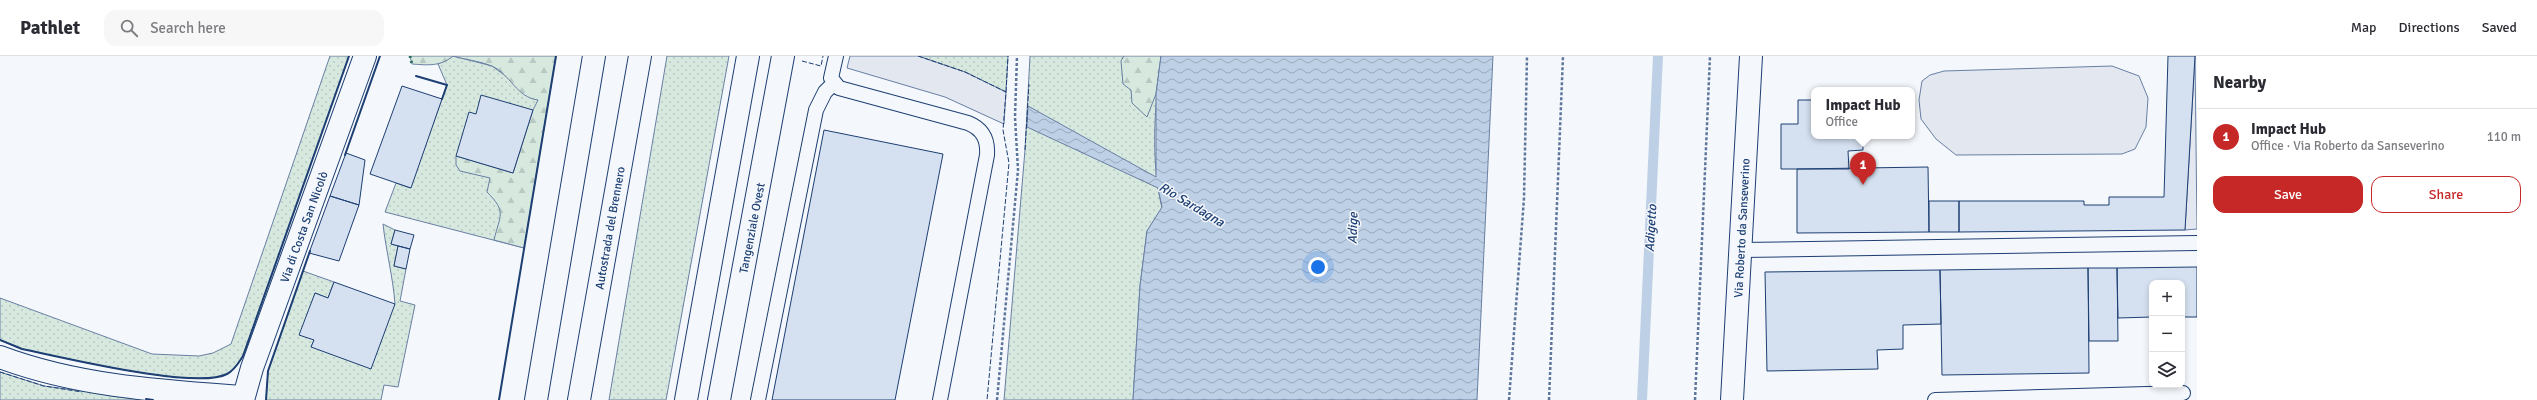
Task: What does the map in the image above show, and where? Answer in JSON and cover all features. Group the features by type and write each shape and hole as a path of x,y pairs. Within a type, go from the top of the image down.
{"main road":[{"name":"Via di Costa San Nicolò","path":"0,356 38,371 96,383 242,398 365,56"},
{"path":"536,400 594,56"},
{"name":"Autostrada del Brennero","path":"579,400 640,56"},
{"path":"686,400 748,56"},
{"name":"Via Roberto da Sanseverino","path":"1732,400 1751,56"},
{"name":"Tangenziale Ovest","path":"719,400 783,57"}],"lane":[{"path":"836,56 831,78 834,83 850,92 968,123 979,129 986,141 988,155 940,400"},
{"path":"758,400 816,110 825,92 834,83"},
{"path":"1741,250 2197,243"},
{"path":"1935,400 2183,393"}],"path":[{"path":"997,400 1018,170 1015,117 1017,56"},
{"path":"1509,400 1524,198 1527,56"},
{"path":"1549,400 1563,56"},
{"path":"1694,400 1710,56"}],"green space":[{"path":"330,56 349,56 243,356 232,370 227,374 211,378 188,378 159,375 96,365 22,349 0,340 0,298 152,354 199,356 213,353 231,344"},
{"path":"410,56 453,56 438,64 428,65 412,64"},
{"path":"453,56 492,66 538,100 524,248 385,212 396,183 410,188 447,85 438,64"},
{"path":"453,56 556,56 524,248 494,240 500,219 500,209 487,192 490,178 460,171 456,165 456,156 513,173 533,110 538,100 524,95 499,70 492,66"},
{"path":"667,56 729,56 666,400 609,400"},
{"path":"918,56 1008,56 1006,92 965,72"},
{"path":"1030,56 1161,56 1157,94 1155,151 1158,189 1162,208 1147,231 1140,286 1133,400 1004,400 1025,150"},
{"path":"1124,56 1161,56 1156,94 1147,117 1132,103 1131,90 1123,84 1121,61"},
{"path":"383,224 395,230 391,244 398,246 394,266 406,269 400,301 415,305 398,387 384,385 381,400 266,400 268,371 303,271 334,282 328,298 315,293 314,340 311,347 395,304"},
{"path":"0,372 44,386 153,400 0,400"}],"shaded area":[{"path":"850,56 918,56 965,72 1006,92 1004,124 945,97 847,68"},
{"path":"2195,56 2197,229 2185,230"},
{"path":"2112,66 2139,76 2148,98 2146,127 2135,149 2122,154 1956,155 1936,139 1921,119 1919,100 1922,81 1930,75 1944,71"}],"water":[{"path":"1161,56 1493,56 1477,400 1133,400 1140,286 1147,231 1162,207 1158,188 1027,127 1028,106 1156,177 1156,94"}],"building":[{"path":"2168,56 2195,56 2185,230 1959,232 1959,201 2084,201 2084,205 2109,205 2109,197 2164,197"},
{"path":"402,86 442,99 411,188 370,174"},
{"path":"481,95 533,110 513,173 456,156 469,112 476,114"},
{"path":"1798,100 1811,100 1811,139 1863,139 1863,150 1848,151 1849,169 1781,169 1781,124 1798,124"},
{"path":"824,130 943,154 895,400 772,400"},
{"path":"346,153 365,160 359,205 330,196"},
{"path":"1928,167 1929,232 1797,233 1797,169"},
{"path":"330,196 359,205 339,261 309,253"},
{"path":"1929,201 1959,201 1959,232 1929,232"},
{"path":"395,230 414,235 410,249 391,244"},
{"path":"398,246 410,249 406,269 394,266"},
{"path":"2197,267 2197,317 2185,317 2185,280 2149,280 2149,317 2118,318 2117,268"},
{"path":"2088,268 2089,373 1942,375 1940,270"},
{"path":"2088,268 2117,268 2118,341 2089,341"},
{"path":"1940,270 1941,324 1903,325 1903,349 1877,350 1878,369 1767,371 1765,272"},
{"path":"334,282 395,304 371,369 311,347 314,340 299,335 315,293 328,298"}],"waterway":[{"name":"Adigetto","path":"1642,400 1658,56"}],"hedge":[{"path":"410,56 412,64"}],"fence":[{"path":"802,61 821,66 823,56"},
{"path":"918,56 965,72 1006,92 1003,130 1009,163 987,400"},
{"path":"1006,92 1008,56"},
{"path":"1025,150 1029,84"},
{"path":"0,340 22,349"},
{"path":"0,372 44,386 82,392"}],"wall":[{"path":"0,340 22,349 96,365 159,375 188,378 211,378 227,374 232,370 243,356 349,56"},
{"path":"345,155 380,56"},
{"path":"499,400 556,56"},
{"path":"416,76 447,85 442,99"},
{"path":"266,400 268,371 310,251"},
{"path":"146,399 153,400"}],"place":[{"name":"Impact Hub","path":"1863,185"}],"water label":[{"name":"Rio Sardagna","path":"1192,204"},
{"name":"Adige","path":"1352,228"}]}
